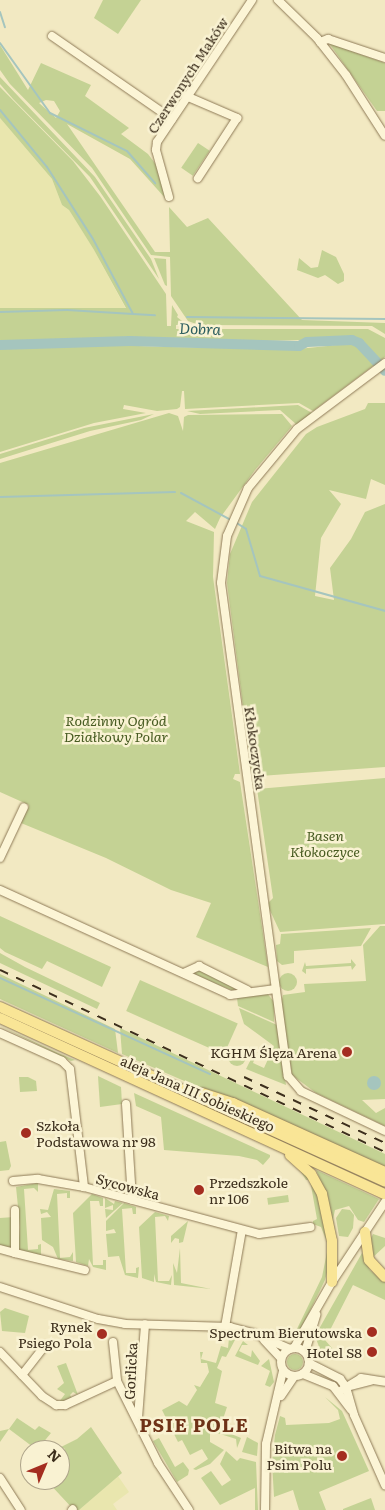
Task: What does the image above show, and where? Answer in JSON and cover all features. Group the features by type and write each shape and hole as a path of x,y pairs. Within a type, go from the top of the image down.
{"main road":[{"name":"aleja Jana III Sobieskiego","path":"0,1007 385,1182"},
{"name":"aleja Jana III Sobieskiego","path":"0,1018 385,1194"},
{"path":"170,1084 233,1103 385,1172"},
{"path":"273,1143 307,1169 318,1184 333,1249 332,1282"},
{"path":"365,1232 369,1260 385,1277"}],"street":[{"name":"Czerwonych Maków","path":"169,197 156,146 186,96 252,0"},
{"path":"278,0 320,42 363,98 385,136"},
{"path":"52,36 172,119"},
{"path":"320,42 328,39 385,58"},
{"path":"186,96 237,118 198,178"},
{"name":"Kłokoczycka","path":"385,363 376,372 298,429 248,488 230,526 221,583 276,989 292,1083 385,1131"},
{"path":"0,858 24,807"},
{"path":"0,890 230,994 247,990 276,989"},
{"path":"184,973 200,966 247,990"},
{"name":"Sycowska","path":"0,1033 62,1061 70,1069 84,1187 259,1234 311,1227"},
{"path":"126,1104 132,1200"},
{"path":"13,1181 38,1178 84,1187"},
{"path":"385,1202 332,1282 317,1313 305,1352 309,1363 340,1379 346,1388 354,1415 385,1485"},
{"path":"15,1210 15,1253"},
{"path":"225,1327 242,1230"},
{"path":"0,1249 85,1270"},
{"path":"0,1287 98,1319 144,1324 225,1327 259,1335 292,1349 305,1352"},
{"path":"281,1358 292,1349 317,1313"},
{"name":"Gorlicka","path":"138,1418 144,1324"},
{"path":"259,1335 281,1358 283,1371 266,1444 265,1510"},
{"name":"Gorlicka","path":"113,1342 117,1381 138,1418 158,1463 189,1510"},
{"path":"22,1375 45,1346"},
{"path":"0,1352 47,1401 61,1406 117,1381"},
{"path":"303,1374 309,1363"},
{"path":"283,1371 294,1377"},
{"path":"277,1402 294,1377 303,1374 326,1382 338,1392 354,1415"},
{"path":"338,1392 346,1388 354,1380 385,1382"},
{"path":"0,1478 21,1510"}],"shaded area":[{"path":"0,118 52,179 62,205 69,210 94,250 126,309 0,308"},
{"path":"118,1476 129,1492 113,1504 117,1510 79,1510"}],"green space":[{"path":"103,0 141,0 118,34 94,18"},
{"path":"329,43 385,63 385,111 377,111"},
{"path":"0,45 28,90 41,63 91,85 85,96 129,128 121,134 148,154 160,170 166,199 130,159 67,124 155,252 170,252 169,207 187,227 208,218 302,320 385,323 385,334 372,326 199,325 188,321 171,296 170,257 151,255 92,168 10,84 0,70","holes":["46,100 54,101 60,111 56,118 39,103"]},
{"path":"0,77 95,177 151,259 159,279 90,177 13,99 0,84"},
{"path":"0,87 73,161 100,196 166,294 167,326 171,326 172,305 178,315 177,317 187,325 176,325 176,329 368,329 385,338 385,357 313,411 299,403 185,409 184,391 182,391 180,407 177,409 157,411 124,405 123,409 146,413 94,423 0,452 0,346 125,341 138,346 298,349 337,345 338,339 229,342 127,339 0,343 0,308 126,308 94,250 69,210 62,205 52,179 0,118"},
{"path":"198,143 210,151 193,176 181,168"},
{"path":"322,250 336,257 344,274 344,281 338,284 325,275 318,278 297,270 299,258 311,268 318,267"},
{"path":"154,258 166,259 167,286 165,285"},
{"path":"368,403 385,403 385,485 371,479 366,499 329,490 341,504 321,538 315,596 334,600 330,568 351,539 365,512 385,504 385,767 260,776 256,779 252,776 227,583 230,554 252,502 306,434 317,427 365,409"},
{"path":"298,405 312,413 297,425 280,410 200,414 187,411"},
{"name":"Rodzinny Ogród Działkowy Polar","path":"169,413 178,416 183,431 184,417 188,415 282,414 292,426 255,470 220,518 215,529 195,512 186,521 214,532 213,577 240,774 235,774 233,779 240,782 268,967 196,937 211,903 171,890 106,858 21,823 29,805 0,792 0,463"},
{"path":"154,414 141,420 90,431 0,459 0,454 84,428"},
{"name":"Basen Kłokoczyce","path":"385,778 385,924 280,932 267,904 273,898 257,789"},
{"path":"0,916 111,967 102,987 47,961 42,969 5,952 0,948"},
{"name":"KGHM Ślęza Arena","path":"380,926 385,926 385,1099 362,1100 376,1113 385,1108 385,1126 316,1093 292,1075 281,1003 283,995 305,992 304,984 366,981 363,945"},
{"path":"371,928 361,946 294,951 294,963 282,965 277,961 276,945 280,944 281,934"},
{"path":"0,953 100,1003 97,1009 0,963"},
{"path":"351,959 356,965 352,970 351,966 306,969 306,974 302,971 305,962 306,966 351,963"},
{"path":"197,968 235,987 234,991 194,975"},
{"path":"288,973 294,976 297,982 294,988 288,991 282,988 279,982 282,976"},
{"path":"0,974 115,1029 118,1053 0,999"},
{"path":"140,980 238,1024 224,1055 126,1011"},
{"path":"267,993 274,1002 274,1022 238,1006 237,998"},
{"path":"239,1008 277,1025 286,1085 246,1069 252,1057 255,1058 253,1063 264,1068 274,1046 244,1024"},
{"path":"0,1026 58,1053 75,1060 71,1061"},
{"path":"120,1028 385,1154 385,1168 122,1054"},
{"path":"237,1048 243,1051 246,1057 243,1063 237,1066 231,1063 228,1057 231,1051"},
{"path":"98,1076 121,1087 122,1104 100,1107"},
{"path":"19,1077 28,1077 36,1081 37,1091 20,1092"},
{"path":"134,1093 270,1155 270,1157 263,1165 257,1160 239,1156 164,1150 161,1117 136,1106"},
{"path":"6,1141 11,1166 9,1170 0,1171 0,1142"},
{"path":"296,1164 310,1178 319,1194 329,1247 321,1227 313,1224 313,1221 317,1219 310,1180 306,1180"},
{"path":"316,1170 379,1199 364,1222 358,1220 349,1206 335,1210 333,1219 337,1242 328,1199"},
{"path":"38,1183 38,1192 34,1188 24,1189 28,1250 38,1249 38,1245 41,1244 41,1255 18,1250 20,1227 16,1187"},
{"path":"54,1189 70,1191 70,1198 67,1198 67,1193 57,1194 60,1258 70,1257 73,1252 73,1261 58,1259 53,1247 42,1240 41,1218 51,1217 47,1212 41,1214 40,1209 48,1210"},
{"path":"92,1194 103,1198 103,1206 100,1206 99,1201 90,1201 93,1265 103,1265 103,1260 106,1260 106,1270 93,1267 89,1259 88,1266 76,1262 73,1213"},
{"path":"288,1195 289,1202 268,1205 267,1198"},
{"path":"105,1198 114,1204 115,1201 123,1203 106,1218 105,1209 113,1210 113,1205 105,1208"},
{"path":"124,1203 136,1207 136,1214 133,1214 132,1208 122,1209 126,1273 136,1273 136,1268 139,1267 138,1278 125,1275 119,1256 108,1257 106,1234 116,1233 114,1229 106,1231 106,1221"},
{"path":"342,1209 350,1210 354,1215 353,1228 348,1237 339,1236 336,1218"},
{"path":"155,1212 169,1216 168,1221 165,1216 155,1217 158,1281 169,1281 172,1275 171,1285 156,1282 154,1274 154,1282 142,1278 139,1227"},
{"path":"14,1217 13,1249 0,1247 0,1218"},
{"path":"188,1221 183,1242 179,1243 179,1239 175,1238 171,1243 171,1236"},
{"path":"373,1234 385,1238 385,1246 371,1259 370,1240"},
{"path":"180,1248 181,1283 211,1289 174,1285 173,1263 177,1273"},
{"path":"327,1252 329,1265 325,1280 299,1333 296,1331 322,1277"},
{"path":"362,1253 370,1270 385,1282 385,1300 353,1285 325,1340 338,1355 336,1359 321,1352 315,1336"},
{"path":"5,1308 29,1316 25,1333 2,1331 0,1312"},
{"path":"235,1336 236,1338 226,1357 222,1356 217,1368 222,1371 215,1403 227,1407 222,1422 213,1420 221,1423 220,1427 229,1431 229,1433 241,1438 237,1448 236,1439 214,1432 213,1421 210,1422 210,1442 224,1450 210,1464 196,1470 193,1469 208,1459 202,1449 190,1455 182,1440 178,1442 162,1410 179,1401 187,1406 197,1390 194,1385 200,1387 209,1372 207,1363 201,1363 200,1352 203,1352 201,1359 216,1363 221,1346 228,1348 229,1338 233,1340"},
{"path":"243,1341 248,1345 242,1345 239,1351 251,1357 252,1350 260,1361 258,1365 235,1356"},
{"path":"295,1354 301,1356 303,1362 301,1368 295,1370 289,1368 287,1362 289,1356"},
{"path":"269,1359 274,1382 270,1387 265,1385 270,1371 261,1366"},
{"path":"66,1363 78,1395 73,1392 70,1395 72,1398 59,1402 65,1394 57,1389 64,1383 57,1366"},
{"path":"325,1397 342,1411 369,1471 319,1492 326,1510 299,1510 293,1490 274,1497 272,1462 275,1435 280,1416 285,1418 286,1425 329,1423 340,1419 338,1410"},
{"path":"17,1418 35,1430 39,1426 51,1433 45,1440 24,1440 9,1429"},
{"path":"91,1427 122,1473 79,1510 74,1510 55,1490 70,1490 70,1442"},
{"path":"9,1429 0,1442 0,1431"},
{"path":"247,1437 258,1443 257,1456 242,1452"},
{"path":"159,1438 175,1467 183,1462 189,1470 188,1475 177,1482 153,1441"},
{"path":"226,1451 237,1461 240,1458 256,1462 258,1510 255,1510 255,1488 220,1505 201,1478 211,1471 222,1486 231,1480 220,1464"},
{"path":"371,1498 375,1510 343,1510 343,1509"}],"water":[{"path":"371,1076 377,1076 381,1083 377,1090 371,1090 367,1086 367,1080"}],"waterway":[{"path":"0,12 5,27"},
{"path":"0,43 50,113 127,151 155,183"},
{"path":"0,110 47,167 93,239 133,314 67,310 0,312"},
{"path":"133,314 155,315"},
{"path":"187,317 385,319"},
{"name":"Dobra","path":"0,345 130,341 299,346 307,342 352,340 359,343 385,371"},
{"path":"0,497 175,492"},
{"path":"181,493 231,520"},
{"path":"235,522 246,529 260,576 385,611"},
{"path":"0,978 210,1074"}],"railway":[{"path":"0,970 385,1152"},
{"path":"244,1077 385,1143"}],"place":[{"name":"KGHM Ślęza Arena","path":"347,1052"},
{"name":"Szkoła Podstawowa nr 98","path":"26,1133"},
{"name":"Przedszkole nr 106","path":"199,1190"},
{"name":"Spectrum Bierutowska","path":"372,1332"},
{"name":"Rynek Psiego Pola","path":"102,1334"},
{"name":"Hotel S8","path":"372,1352"},
{"name":"Bitwa na Psim Polu","path":"342,1456"}],"district":[{"name":"PSIE POLE","path":"194,1425"}]}
